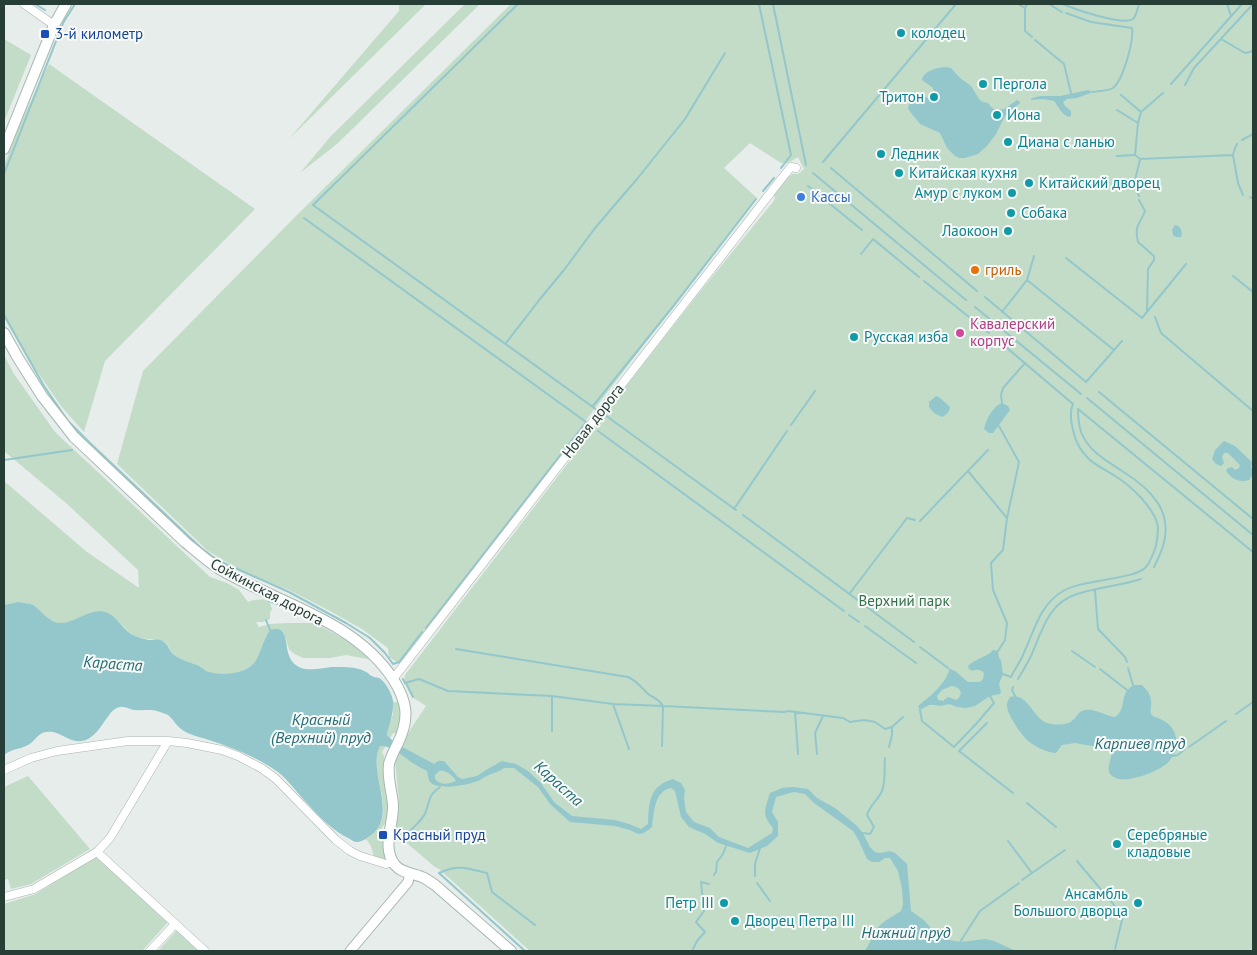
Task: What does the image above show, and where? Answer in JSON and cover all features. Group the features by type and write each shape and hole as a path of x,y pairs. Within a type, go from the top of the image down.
{"main road":[{"path":"4,149 54,25 66,4"},
{"name":"Сойкинская дорога","path":"4,333 42,396 74,437 185,542 219,568 304,610 357,640 374,655 393,679 400,691 406,709 405,725 390,759 388,769 393,806 389,845 393,862"},
{"path":"393,862 398,868 426,879 435,885 511,951"}],"street":[{"path":"24,4 54,25"},
{"name":"Новая дорога","path":"393,679 782,178 791,167 796,168"},
{"path":"4,770 32,758 57,751 128,741 168,741 222,750 261,768 275,778 336,840 350,851 386,864 393,862"},
{"path":"4,897 34,889 97,852 110,838 168,741"},
{"path":"97,852 205,951"},
{"path":"350,951 408,882 410,873"},
{"path":"150,951 175,924"}],"green space":[{"path":"399,4 426,4 289,139 399,11"},
{"path":"465,4 480,4 338,143 300,173 330,137"},
{"name":"Верхний парк","path":"511,4 1253,4 1253,951 530,951 439,869 396,834 399,802 395,760 405,738 426,706 412,697 404,682 405,675 599,425 602,417 773,202 775,199 774,194 788,177 798,174 804,169 798,157 788,163 781,163 750,143 724,168 757,198 401,665 389,657 388,648 362,629 289,590 247,574 208,551 117,464 143,371 297,215"},
{"path":"4,39 31,55 4,122"},
{"path":"49,64 255,209 105,361 84,432 61,406 26,355 4,317 4,165 24,115"},
{"path":"4,355 14,374 55,432 210,577 239,590 248,602 254,600 269,601 272,609 270,619 256,622 259,627 270,624 315,623 355,645 373,660 346,655 330,658 303,658 289,649 284,633 270,630 253,664 237,673 217,674 206,671 177,657 164,641 134,636 107,613 61,624 51,621 31,604 18,602 4,605 4,481 87,552 139,588 138,570 66,503 4,451"},
{"path":"393,702 399,702 403,723 397,734 393,733 390,738 387,735 393,714"},
{"path":"380,746 385,746 382,752 384,756 388,814 386,823 382,827 380,841 385,843 389,860 374,857 371,846 366,839 376,831 381,822 383,812 377,767 377,756"},
{"path":"28,776 90,849 31,884 11,889 8,879 4,880 4,787"},
{"path":"97,856 168,922 142,951 4,951 4,904 36,894"},
{"path":"177,930 199,951 158,951"}],"water":[{"path":"945,67 951,68 971,86 979,99 988,103 992,108 1004,109 1017,100 1020,102 1005,116 996,134 987,146 978,154 965,158 955,156 947,148 940,133 920,124 908,109 910,101 914,97 928,98 934,92 933,88 922,80 924,75 932,70"},
{"path":"1088,90 1093,92 1077,98 1067,99 1063,102 1071,111 1070,117 1063,113 1054,101 1043,99 1031,100 1040,96 1060,96"},
{"path":"1175,225 1181,230 1181,237 1173,235 1172,230"},
{"path":"936,396 950,407 947,414 942,417 934,413 929,407 929,402"},
{"path":"1002,403 1008,406 1010,410 993,433 989,433 984,429 986,421 990,413"},
{"path":"1224,441 1235,446 1252,462 1253,474 1249,480 1236,480 1226,471 1232,467 1235,470 1240,465 1228,453 1224,453 1222,457 1224,463 1221,466 1212,459 1215,450"},
{"name":"Красный (Верхний) пруд","path":"18,602 31,604 57,623 72,621 93,612 105,612 133,635 147,640 162,641 179,658 198,665 206,671 218,674 231,674 248,668 260,653 270,630 278,629 285,637 290,657 301,668 353,668 362,670 382,680 388,688 393,701 393,710 387,735 395,743 434,764 438,761 444,761 462,779 477,776 502,761 516,764 528,771 541,783 554,802 572,816 615,820 641,829 648,824 650,802 655,791 665,782 673,779 681,783 685,790 686,812 694,822 710,828 719,837 748,848 772,833 773,828 765,815 770,793 782,788 808,789 817,798 835,808 856,825 875,852 890,851 907,864 911,911 924,920 935,933 949,940 960,942 985,939 994,941 1016,951 865,951 878,927 901,911 903,904 902,889 898,871 890,858 885,858 879,862 872,862 867,859 853,831 814,803 805,794 794,792 776,797 772,812 778,822 778,836 767,846 750,853 718,843 705,834 689,827 681,817 675,791 671,788 661,793 658,798 654,809 652,827 644,833 638,834 615,826 570,822 550,804 538,787 514,768 504,768 469,784 440,786 430,782 427,771 394,750 380,746 377,757 377,769 383,807 382,819 377,829 366,839 357,842 343,836 331,827 278,772 253,757 187,733 179,728 168,715 157,711 133,710 120,707 111,712 89,739 82,741 71,740 53,732 44,732 28,745 4,755 4,605","holes":["439,771 449,773 456,781 445,784 440,783 435,779 435,775"]},
{"path":"993,650 998,651 1001,660 1003,674 999,684 1000,694 990,696 975,706 966,708 949,704 940,706 929,705 920,710 918,706 940,686 947,676 948,668 955,671 968,682 980,682 983,679 984,673 978,670 972,671 968,666","holes":["951,686 960,691 959,698 956,700 948,697 943,701 938,700 937,696 942,690"]},
{"name":"Карпиев пруд","path":"1133,685 1142,685 1151,699 1151,714 1174,730 1177,750 1168,762 1160,768 1145,775 1129,779 1115,778 1110,774 1109,766 1112,751 1109,749 1075,743 1062,745 1056,753 1053,753 1033,745 1017,728 1007,708 1010,697 1016,696 1026,701 1037,716 1047,723 1064,724 1070,722 1085,710 1092,710 1115,717 1122,708 1125,694"}],"waterway":[{"path":"35,4 45,10"},
{"path":"61,29 75,4"},
{"path":"518,4 313,205 597,410"},
{"path":"759,4 791,155 781,168"},
{"path":"773,4 806,165"},
{"path":"823,162 956,4"},
{"path":"1018,4 1025,8"},
{"path":"1027,4 1025,8 1025,31 1032,37"},
{"path":"1049,4 1062,12"},
{"path":"1063,4 1109,19 1128,21 1134,18 1139,4"},
{"path":"1227,4 1231,16"},
{"path":"1171,84 1242,4"},
{"path":"1185,85 1194,68 1253,4"},
{"path":"1066,13 1091,22 1132,28 1127,60 1117,84 1111,89 1093,92"},
{"path":"4,174 58,36"},
{"path":"1221,39 1245,53 1253,51"},
{"path":"1035,40 1064,64 1071,93"},
{"path":"506,343 595,228 685,119 725,53"},
{"path":"1163,93 1141,112 1135,155 1140,159 1233,155 1238,183 1243,195"},
{"path":"1121,95 1141,112"},
{"path":"1117,110 1138,123"},
{"path":"1242,140 1253,134"},
{"path":"1233,155 1237,144"},
{"path":"1117,156 1134,155"},
{"path":"1139,196 1134,184 1140,160"},
{"path":"831,168 977,291"},
{"path":"813,173 966,300"},
{"path":"763,191 774,178"},
{"path":"808,186 862,230"},
{"path":"593,406 756,199"},
{"path":"1139,200 1145,211 1137,228 1138,242 1154,256 1154,260 1148,269 1147,311"},
{"path":"304,218 586,422 426,628"},
{"path":"861,254 873,239 919,277"},
{"path":"1002,312 1027,280 1034,256"},
{"path":"1066,258 1142,318 1186,264"},
{"path":"1233,276 1253,292"},
{"path":"1027,280 1114,350"},
{"path":"924,281 989,333"},
{"path":"985,297 1086,382 1122,341"},
{"path":"975,307 1081,394"},
{"path":"4,315 44,386 68,421 200,547 213,557 289,592 346,623 370,638 393,664 399,662 422,632"},
{"path":"1155,317 1161,333 1253,411"},
{"path":"994,337 1073,404 1072,424 1075,437 1082,451 1093,462 1134,491 1152,512 1158,527 1156,546 1146,567 1131,575 1083,584 1063,591 1042,612 1021,660 1011,677 1003,674"},
{"path":"1002,403 1001,395 1003,388 1025,363"},
{"path":"791,425 815,391"},
{"path":"1099,392 1253,519"},
{"path":"1087,398 1253,535"},
{"path":"1078,409 1253,552"},
{"path":"1078,409 1081,432 1084,439 1098,455 1133,478 1151,494 1163,513 1165,536 1154,567"},
{"path":"605,415 736,510"},
{"path":"998,651 1005,640 1007,623 993,590 991,563 1003,550 1007,518 1019,462 999,426"},
{"path":"598,431 844,611"},
{"path":"734,509 787,431"},
{"path":"4,460 72,450"},
{"path":"920,521 988,450"},
{"path":"968,471 1007,518"},
{"path":"743,515 914,642"},
{"path":"850,593 907,518 915,520"},
{"path":"1018,679 1031,656 1047,619 1059,604 1077,594 1141,579"},
{"path":"1095,590 1098,629 1125,657 1127,662"},
{"path":"269,601 282,606"},
{"path":"849,615 859,622"},
{"path":"266,620 270,630"},
{"path":"865,626 916,663"},
{"path":"920,647 948,668"},
{"path":"456,649 628,677 637,682 663,706 788,711 843,718 850,722 864,720 875,722 885,729 892,727"},
{"path":"1072,651 1095,667"},
{"path":"1128,668 1133,685"},
{"path":"1100,669 1127,690"},
{"path":"403,679 405,683 419,679 448,691 552,696 613,704"},
{"path":"406,683 413,697"},
{"path":"1013,687 1012,690 1015,696"},
{"path":"552,696 552,731"},
{"path":"920,710 922,721 954,747 994,703 990,696"},
{"path":"1236,714 1253,702"},
{"path":"629,749 613,704 663,706 662,746"},
{"path":"795,712 798,754"},
{"path":"817,754 815,733 823,716"},
{"path":"889,747 892,727 903,717"},
{"path":"1189,747 1226,721"},
{"path":"987,723 959,751 1013,793"},
{"path":"1173,756 1178,755 1185,749"},
{"path":"863,833 870,834 874,827 867,815 883,787 885,758"},
{"path":"404,835 423,817 431,796 440,787"},
{"path":"1027,803 1056,827"},
{"path":"1008,841 1032,873"},
{"path":"714,875 717,862 726,846"},
{"path":"755,876 755,864 760,848"},
{"path":"1022,880 1065,850"},
{"path":"1077,861 1114,905"},
{"path":"525,951 439,873 452,868 468,868 487,873 492,892 535,925"},
{"path":"693,949 705,932 696,922 704,911 701,882 709,884"},
{"path":"757,883 770,901"},
{"path":"960,942 980,911 1019,883"},
{"path":"1115,906 1123,916 1115,949"}],"place":[{"name":"колодец","path":"901,33"},
{"name":"3-й километр","path":"45,34"},
{"name":"Пергола","path":"983,84"},
{"name":"Тритон","path":"934,97"},
{"name":"Иона","path":"997,115"},
{"name":"Диана с ланью","path":"1008,142"},
{"name":"Ледник","path":"881,154"},
{"name":"Китайская кухня","path":"899,173"},
{"name":"Китайский дворец","path":"1029,183"},
{"name":"Амур с луком","path":"1012,193"},
{"name":"Кассы","path":"801,197"},
{"name":"Собака","path":"1011,213"},
{"name":"Лаокоон","path":"1008,231"},
{"name":"гриль","path":"975,270"},
{"name":"Кавалерский корпус","path":"960,333"},
{"name":"Русская изба","path":"854,337"},
{"name":"Красный пруд","path":"383,835"},
{"name":"Серебряные кладовые","path":"1117,844"},
{"name":"Петр III","path":"724,903"},
{"name":"Ансамбль Большого дворца","path":"1138,903"},
{"name":"Дворец Петра III","path":"735,921"}],"water label":[{"name":"Караста","path":"113,663"},
{"name":"Караста","path":"559,783"},
{"name":"Нижний пруд","path":"906,932"}]}
